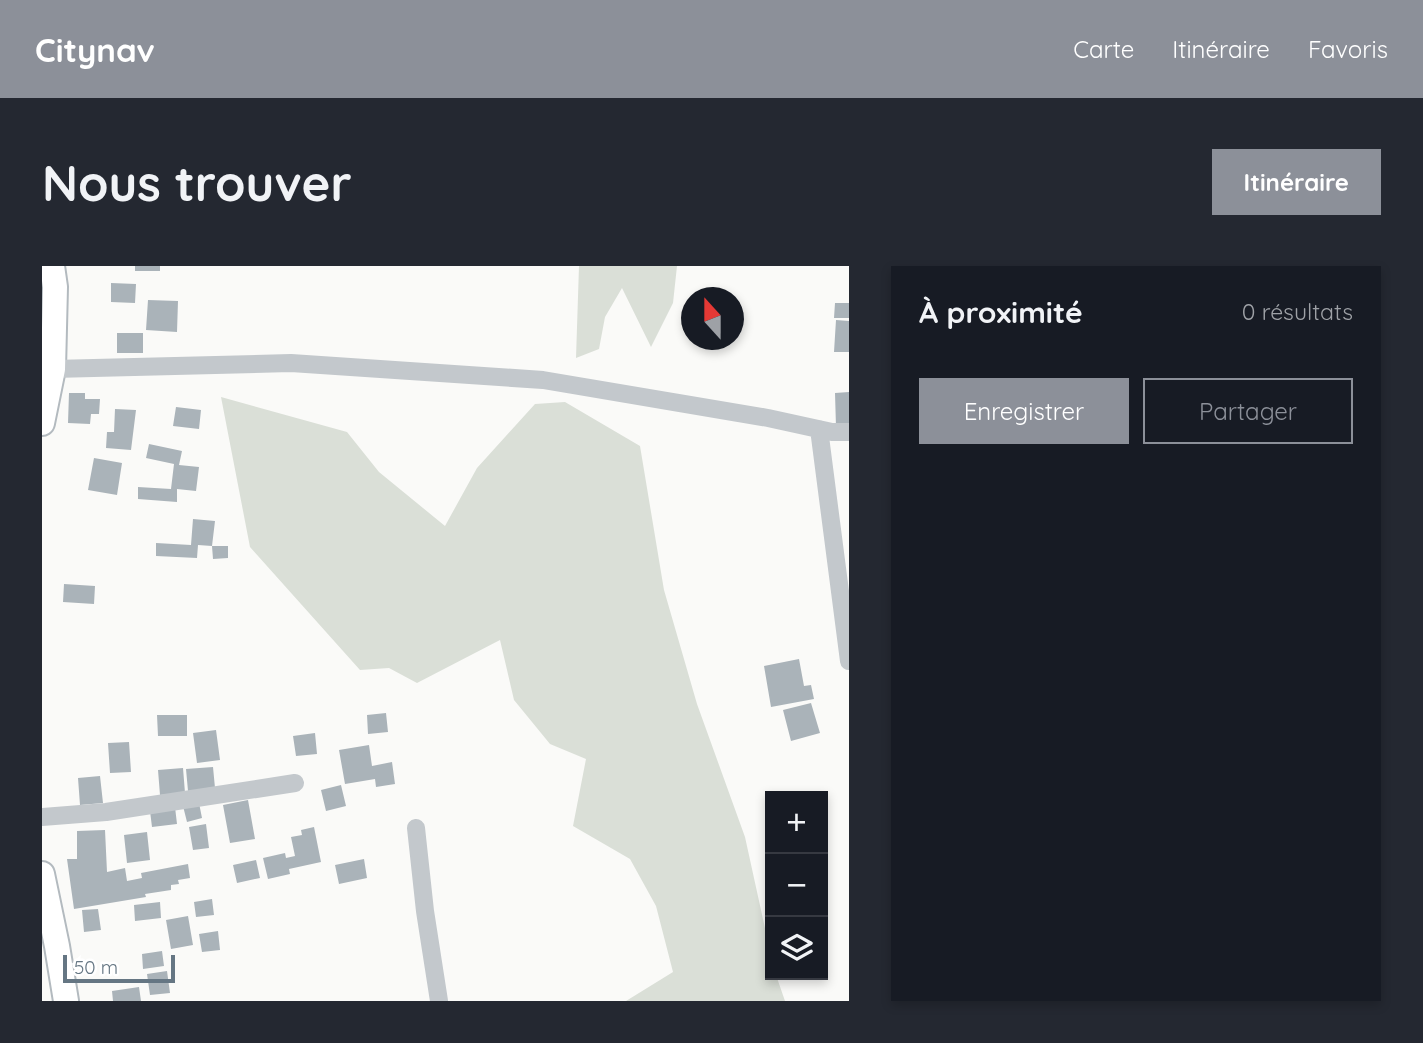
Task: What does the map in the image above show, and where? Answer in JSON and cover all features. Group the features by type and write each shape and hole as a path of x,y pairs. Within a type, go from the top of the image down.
{"street":[{"path":"42,423 53,369 50,280"},
{"path":"53,369 291,363 543,380 768,418 832,432 849,432"},
{"path":"819,429 849,661"},
{"path":"42,817 106,812 295,782"},
{"path":"416,828 439,1001"},
{"path":"42,874 65,1001"}],"shaded area":[{"path":"579,266 677,266 673,303 651,347 622,288 605,317 599,349 576,358"},
{"path":"221,397 347,432 379,472 445,526 477,468 535,404 565,402 640,446 664,590 697,704 745,837 765,928 765,980 778,980 785,1001 626,1001 673,972 656,906 630,859 573,826 586,759 550,744 514,700 500,640 417,683 389,668 360,670 250,547"}],"building":[{"path":"135,266 160,266 160,271 135,271"},
{"path":"111,283 136,284 135,303 111,302"},
{"path":"148,300 178,301 177,332 146,330"},
{"path":"835,303 849,303 849,318 834,318"},
{"path":"836,320 849,321 849,352 834,352"},
{"path":"117,333 143,333 143,353 117,353"},
{"path":"849,392 849,427 836,427 835,393"},
{"path":"69,393 85,393 85,399 100,399 99,414 91,414 90,424 68,423"},
{"path":"176,407 201,410 199,429 173,426"},
{"path":"115,409 136,410 131,450 106,448 107,432 114,432"},
{"path":"149,444 182,451 179,465 199,467 196,491 177,489 177,502 138,499 138,487 171,489 174,464 146,458"},
{"path":"94,458 122,463 117,495 88,490"},
{"path":"193,519 215,521 212,546 198,545 197,558 156,556 156,543 191,545"},
{"path":"212,546 228,546 228,558 213,559"},
{"path":"64,584 95,586 94,604 63,602"},
{"path":"799,659 804,686 811,685 814,699 771,707 764,666"},
{"path":"811,703 820,733 791,741 783,710"},
{"path":"386,713 388,732 368,734 367,715"},
{"path":"157,715 187,715 187,736 158,736"},
{"path":"216,730 220,760 197,763 193,733"},
{"path":"315,733 317,754 296,756 293,736"},
{"path":"129,742 131,772 110,773 108,743"},
{"path":"369,745 372,766 392,762 395,784 376,787 375,779 345,784 339,750"},
{"path":"213,767 215,788 188,791 186,769"},
{"path":"183,768 185,793 160,795 158,770"},
{"path":"100,776 103,803 80,805 78,778"},
{"path":"341,785 346,806 326,811 321,790"},
{"path":"248,800 255,839 230,843 223,805"},
{"path":"199,803 202,818 187,822 183,806"},
{"path":"175,807 177,824 152,827 150,811"},
{"path":"206,824 209,848 193,850 189,827"},
{"path":"314,827 321,862 289,869 290,874 268,879 263,858 285,853 286,858 295,856 291,837 302,835 301,830"},
{"path":"105,830 107,872 125,868 127,881 142,878 141,873 188,864 190,878 178,880 179,884 171,885 171,890 145,894 146,897 74,909 67,859 77,859 77,831"},
{"path":"147,832 150,860 127,863 124,835"},
{"path":"364,859 367,878 339,884 335,865"},
{"path":"256,860 260,878 237,883 233,865"},
{"path":"212,899 214,915 196,917 194,902"},
{"path":"160,902 161,918 135,921 134,905"},
{"path":"98,909 101,930 84,932 82,910"},
{"path":"188,916 193,945 171,949 166,920"},
{"path":"218,931 220,950 202,952 199,934"},
{"path":"162,951 164,966 143,969 142,954"},
{"path":"167,971 170,993 150,995 147,974"},
{"path":"139,987 141,1001 113,1001 112,991"}]}
